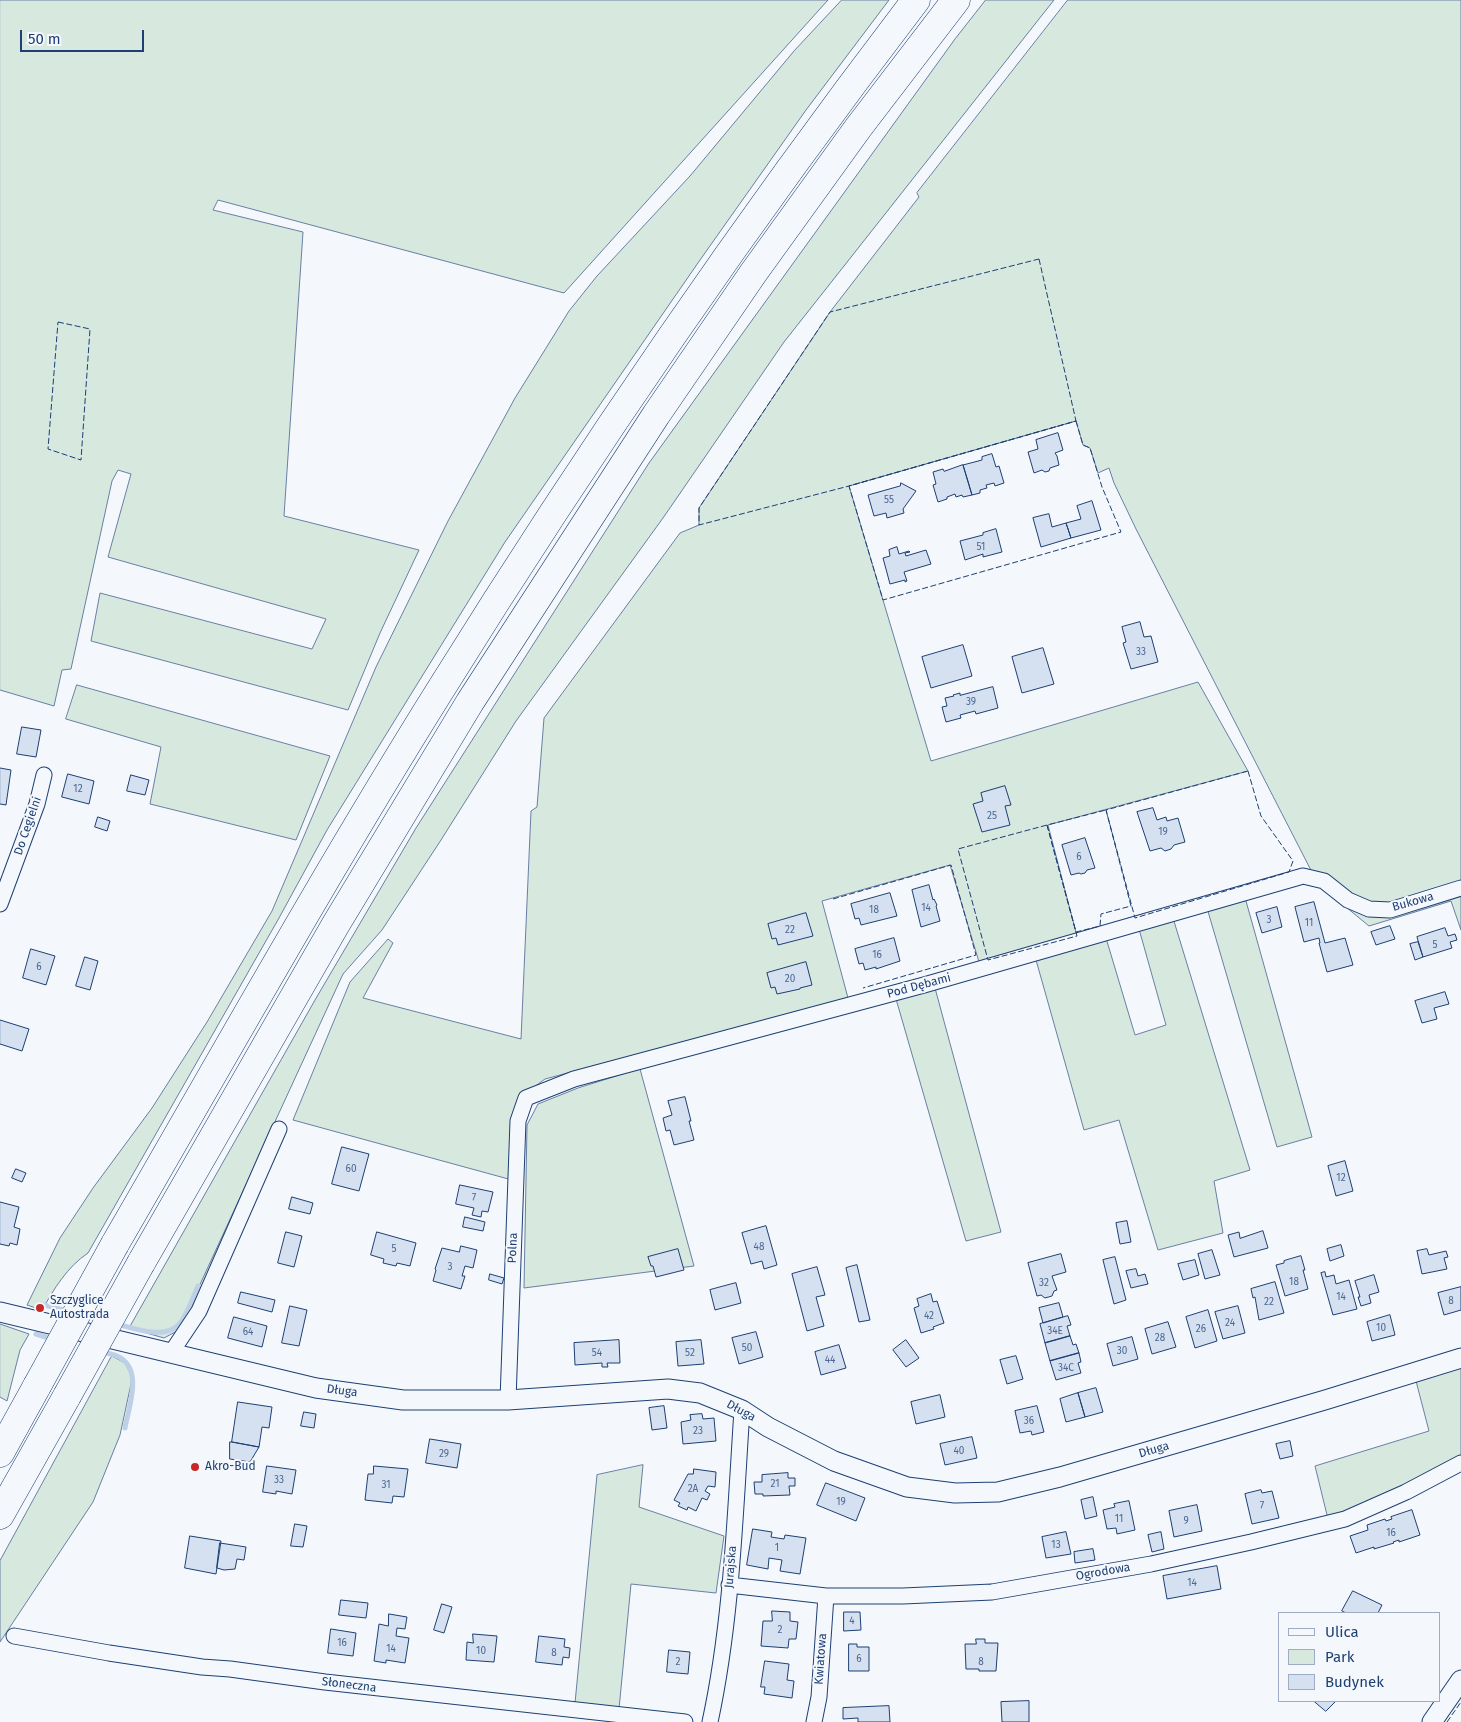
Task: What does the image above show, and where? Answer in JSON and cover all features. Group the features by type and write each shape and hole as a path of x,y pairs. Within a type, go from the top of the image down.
{"highway":[{"path":"0,1453 116,1244 283,952 438,693 544,526 728,257 830,115 916,0"},
{"path":"0,1515 141,1263 336,924 470,702 656,415 754,272 858,128 956,0"}],"street":[{"name":"Do Cegielni","path":"0,904 37,804 44,775"},
{"name":"Pod Dębami","path":"526,1098 574,1079 924,985 1303,876 1312,878"},
{"name":"Bukowa","path":"1312,878 1324,881 1348,900 1369,909 1390,910 1461,888"},
{"name":"Polna","path":"508,1400 518,1121 526,1098"},
{"path":"171,1353 199,1311 279,1129"},
{"name":"Długa","path":"0,1312 316,1388 403,1400 508,1400 668,1389 700,1393 742,1410 768,1427 834,1461 907,1487 955,1493 998,1492 1060,1477 1325,1400 1461,1358"},
{"name":"Jurajska","path":"710,1722 718,1683 729,1585 742,1410"},
{"name":"Ogrodowa","path":"729,1585 826,1596 903,1596 992,1592 1190,1555 1345,1519 1406,1492 1461,1463"},
{"name":"Kwiatowa","path":"814,1722 819,1696 826,1596"},
{"name":"Słoneczna","path":"14,1636 109,1654 202,1668 230,1669 580,1711 614,1718 685,1722"},
{"path":"1432,1722 1461,1680"}],"green space":[{"path":"0,0 828,0 564,293 218,200 213,210 303,232 284,516 419,550 380,633 348,710 91,641 100,593 312,649 326,619 108,557 131,474 118,470 112,481 71,669 62,670 54,706 0,690"},
{"path":"842,0 889,0 806,110 505,542 327,830 88,1253 67,1272 42,1310 27,1305 60,1238 93,1188 152,1108 207,1022 272,911 376,667 448,521 515,398 569,311 597,276 690,176 794,51"},
{"path":"986,0 1054,0 784,342 663,518 516,721 382,930 343,974 179,1330 164,1338 129,1328 315,1000 416,828 649,463 955,39"},
{"path":"1068,0 1461,0 1461,930 1451,901 1369,926 1318,884 1136,529 1109,468 1098,473 1090,448 1083,445 1076,421 849,486 931,761 1198,682 1248,771 1048,825 1077,936 979,962 950,865 822,901 848,998 545,1079 526,1093 512,1180 293,1120 350,982 388,939 393,943 363,998 521,1039 531,811 537,807 544,718 680,533 699,525 699,508 830,312 919,197 917,193"},
{"path":"77,685 330,756 296,840 150,804 161,747 66,719"},
{"path":"1246,901 1312,1137 1277,1147 1207,908"},
{"path":"1173,918 1250,1170 1214,1181 1223,1233 1158,1250 1119,1120 1084,1130 1036,960 1106,938 1135,1035 1166,1025 1139,929"},
{"path":"935,988 1001,1232 966,1241 896,999"},
{"path":"640,1069 694,1266 524,1288 527,1125 538,1104 578,1088"},
{"path":"0,1324 29,1334 20,1350 7,1401 0,1397"},
{"path":"112,1356 125,1363 131,1375 131,1384 120,1435 93,1502 0,1642 0,1561"},
{"path":"1461,1368 1461,1459 1328,1519 1315,1466 1429,1431 1416,1381"},
{"path":"643,1465 639,1507 724,1536 716,1593 631,1584 619,1709 575,1703 597,1475"}],"building":[{"path":"1058,433 1063,450 1055,453 1059,465 1050,468 1049,471 1045,472 1042,470 1034,473 1028,452 1038,449 1036,440"},
{"path":"992,454 996,467 999,466 1004,483 995,486 994,483 986,485 987,488 980,490 980,493 972,495 963,465 982,460 982,457"},
{"path":"963,465 972,495 956,497 955,494 938,502 933,485 936,484 933,472 943,469 944,471"},
{"path":"901,483 916,491 903,509 904,513 887,518 886,513 874,516 868,495 900,486"},
{"path":"1092,501 1101,530 1071,538 1066,523 1081,519 1077,506"},
{"path":"1049,514 1052,527 1066,523 1071,538 1041,547 1033,518"},
{"path":"996,529 1002,552 983,557 983,554 965,560 960,541 983,535 983,533"},
{"path":"897,547 899,554 910,552 905,553 906,556 926,550 931,564 904,572 907,581 905,582 905,580 890,584 883,558 890,556 889,550"},
{"path":"1140,622 1144,637 1151,636 1158,662 1131,669 1123,643 1126,642 1122,627"},
{"path":"963,645 972,676 931,688 922,657"},
{"path":"1043,648 1054,684 1022,693 1012,657"},
{"path":"993,687 998,708 976,714 975,711 960,715 961,718 946,722 942,707 947,706 945,698 960,693 960,695"},
{"path":"22,727 41,730 36,757 17,754"},
{"path":"0,768 11,770 6,805 0,804"},
{"path":"68,774 94,781 89,804 62,797"},
{"path":"131,775 149,780 145,795 127,791"},
{"path":"1005,786 1011,805 1005,806 1010,825 982,832 973,804 983,801 981,793"},
{"path":"1153,808 1157,820 1166,817 1167,821 1178,818 1185,842 1174,845 1171,849 1165,851 1161,848 1150,851 1137,812"},
{"path":"98,817 110,821 107,831 95,827"},
{"path":"1085,838 1095,868 1087,870 1085,873 1071,875 1062,845"},
{"path":"929,885 933,900 937,905 940,921 921,927 912,890"},
{"path":"890,893 897,916 861,925 859,918 855,919 851,904"},
{"path":"1314,902 1325,943 1345,938 1353,965 1327,972 1319,938 1304,942 1295,907"},
{"path":"1277,907 1282,927 1262,933 1256,913"},
{"path":"806,913 813,936 778,945 776,938 772,939 768,924"},
{"path":"1390,926 1395,939 1376,945 1371,932"},
{"path":"1445,928 1448,936 1455,934 1457,940 1450,942 1452,948 1423,957 1417,937"},
{"path":"894,938 900,961 876,969 876,967 865,970 863,963 859,964 855,949"},
{"path":"1418,942 1423,957 1415,960 1410,944"},
{"path":"31,949 55,956 46,985 23,978"},
{"path":"85,957 98,961 90,990 76,986"},
{"path":"806,962 812,985 777,994 775,987 771,988 767,973"},
{"path":"1445,992 1449,1004 1434,1008 1437,1019 1422,1023 1415,1001"},
{"path":"0,1020 29,1029 22,1051 0,1044"},
{"path":"685,1097 694,1140 674,1145 670,1130 666,1131 663,1118 672,1115 668,1101"},
{"path":"342,1147 369,1154 359,1191 332,1184"},
{"path":"1345,1161 1353,1191 1336,1196 1328,1166"},
{"path":"16,1169 26,1173 22,1182 12,1178"},
{"path":"460,1185 493,1192 488,1212 482,1211 481,1217 472,1215 474,1208 456,1204"},
{"path":"292,1197 313,1203 310,1214 289,1209"},
{"path":"0,1202 19,1207 14,1227 20,1229 17,1245 10,1243 9,1246 0,1244"},
{"path":"465,1217 485,1222 483,1231 463,1227"},
{"path":"1127,1221 1131,1242 1120,1244 1116,1223"},
{"path":"766,1226 777,1265 764,1269 762,1261 751,1264 742,1233"},
{"path":"1263,1231 1268,1248 1234,1257 1228,1235 1239,1232 1240,1238"},
{"path":"286,1232 302,1236 294,1267 278,1263"},
{"path":"377,1232 416,1243 410,1266 397,1263 396,1266 383,1263 384,1259 371,1255"},
{"path":"1341,1245 1344,1256 1330,1261 1327,1249"},
{"path":"461,1246 477,1250 473,1268 465,1266 462,1276 465,1276 461,1289 433,1281 442,1248 459,1252"},
{"path":"678,1249 684,1270 656,1277 648,1257"},
{"path":"1427,1249 1429,1255 1446,1251 1448,1257 1444,1258 1447,1269 1422,1274 1417,1251"},
{"path":"1212,1250 1220,1275 1205,1279 1198,1254"},
{"path":"1061,1254 1066,1272 1052,1276 1057,1290 1054,1291 1052,1296 1045,1298 1041,1295 1037,1296 1028,1263"},
{"path":"1301,1256 1308,1289 1285,1296 1276,1265"},
{"path":"1115,1257 1126,1300 1114,1304 1103,1260"},
{"path":"1195,1260 1199,1275 1183,1280 1178,1264"},
{"path":"857,1265 870,1320 859,1322 846,1268"},
{"path":"817,1267 825,1295 816,1297 824,1326 807,1331 792,1274"},
{"path":"1136,1269 1138,1276 1145,1274 1148,1284 1131,1288 1126,1271"},
{"path":"1325,1272 1326,1277 1334,1275 1336,1284 1349,1280 1357,1309 1333,1315 1321,1273"},
{"path":"490,1274 504,1278 502,1284 489,1280"},
{"path":"1374,1275 1379,1292 1369,1295 1371,1303 1361,1306 1355,1281"},
{"path":"1275,1282 1284,1313 1259,1320 1255,1297 1253,1298 1251,1289"},
{"path":"736,1283 741,1303 715,1310 710,1290"},
{"path":"1461,1287 1461,1310 1444,1315 1438,1293"},
{"path":"241,1292 275,1300 272,1312 238,1303"},
{"path":"931,1294 933,1302 937,1301 944,1323 933,1327 934,1329 921,1333 914,1308 919,1306 917,1299"},
{"path":"1059,1303 1063,1317 1043,1323 1039,1308"},
{"path":"290,1306 307,1310 299,1346 282,1343"},
{"path":"1238,1306 1245,1333 1223,1339 1215,1312"},
{"path":"1208,1310 1217,1341 1195,1348 1186,1317"},
{"path":"1390,1315 1395,1335 1372,1341 1367,1322"},
{"path":"1068,1316 1071,1325 1067,1326 1070,1336 1045,1343 1040,1324"},
{"path":"234,1317 267,1326 262,1347 228,1338"},
{"path":"1168,1322 1176,1347 1152,1354 1145,1329"},
{"path":"756,1332 763,1357 739,1364 732,1338"},
{"path":"1070,1336 1073,1345 1076,1344 1079,1353 1050,1361 1045,1343"},
{"path":"1132,1337 1138,1359 1113,1366 1107,1344"},
{"path":"619,1340 620,1363 607,1363 608,1367 602,1367 602,1363 575,1365 574,1343"},
{"path":"701,1340 704,1364 678,1366 676,1342"},
{"path":"906,1340 919,1358 906,1367 893,1350"},
{"path":"839,1345 846,1368 821,1375 815,1352"},
{"path":"1079,1353 1081,1362 1078,1363 1081,1373 1056,1380 1050,1361"},
{"path":"1016,1356 1023,1379 1007,1384 1000,1360"},
{"path":"1096,1388 1103,1412 1085,1417 1078,1393"},
{"path":"1078,1393 1085,1417 1066,1422 1060,1399"},
{"path":"940,1395 945,1417 916,1424 911,1402"},
{"path":"238,1402 272,1407 269,1428 262,1427 259,1447 232,1442"},
{"path":"664,1406 667,1428 652,1430 649,1408"},
{"path":"1037,1406 1044,1432 1032,1435 1031,1431 1020,1433 1015,1411"},
{"path":"304,1412 316,1414 314,1428 301,1426"},
{"path":"702,1414 703,1419 714,1418 716,1441 683,1444 681,1422 691,1420 690,1415"},
{"path":"972,1437 977,1458 945,1465 940,1444"},
{"path":"430,1439 461,1444 457,1468 426,1463"},
{"path":"1290,1441 1293,1456 1280,1459 1276,1444"},
{"path":"230,1442 259,1447 250,1462 230,1459"},
{"path":"267,1466 296,1470 292,1494 276,1491 276,1494 263,1492"},
{"path":"374,1466 408,1469 404,1497 393,1496 392,1503 365,1500 368,1474 373,1474"},
{"path":"694,1469 716,1472 715,1487 708,1486 705,1491 710,1494 707,1500 702,1498 696,1511 688,1507 687,1510 678,1506 680,1503 674,1500 688,1474 693,1474"},
{"path":"788,1473 788,1478 795,1478 795,1486 789,1486 790,1495 763,1496 763,1494 755,1494 754,1482 762,1482 762,1475"},
{"path":"826,1483 865,1498 856,1521 817,1505"},
{"path":"1261,1490 1262,1493 1272,1491 1279,1518 1252,1524 1245,1494"},
{"path":"1093,1497 1097,1516 1085,1519 1081,1500"},
{"path":"1129,1501 1135,1530 1117,1534 1116,1528 1107,1529 1103,1510 1115,1507 1114,1504"},
{"path":"1197,1505 1202,1531 1174,1537 1169,1511"},
{"path":"1412,1510 1420,1535 1356,1553 1350,1536 1368,1530 1367,1525 1385,1519 1386,1521 1392,1519 1391,1517"},
{"path":"295,1524 307,1526 303,1547 291,1546"},
{"path":"753,1529 772,1532 771,1537 784,1539 785,1535 806,1538 800,1574 780,1571 782,1560 769,1558 768,1569 747,1565"},
{"path":"1066,1532 1071,1554 1046,1558 1042,1537"},
{"path":"1161,1532 1164,1549 1152,1552 1148,1535"},
{"path":"190,1536 221,1541 216,1574 185,1568"},
{"path":"220,1543 246,1547 244,1560 237,1559 235,1569 224,1570 217,1568"},
{"path":"1093,1549 1095,1560 1075,1563 1074,1552"},
{"path":"1217,1566 1221,1589 1167,1599 1163,1576"},
{"path":"1353,1591 1382,1605 1378,1612 1342,1611"},
{"path":"341,1600 368,1603 366,1618 339,1615"},
{"path":"442,1604 452,1607 444,1633 434,1630"},
{"path":"772,1611 790,1612 790,1621 798,1622 796,1639 789,1639 788,1648 761,1646 763,1621 772,1621"},
{"path":"844,1612 860,1612 861,1630 844,1631"},
{"path":"389,1614 407,1617 405,1629 397,1628 396,1636 409,1638 405,1663 386,1660 386,1663 374,1661 379,1624 388,1626"},
{"path":"331,1629 356,1633 353,1656 328,1653"},
{"path":"473,1634 497,1636 494,1662 466,1660 467,1642 473,1643"},
{"path":"539,1636 565,1639 564,1647 570,1648 569,1658 563,1657 562,1665 536,1662"},
{"path":"976,1639 985,1639 985,1643 998,1643 996,1671 966,1669 965,1644 976,1644"},
{"path":"849,1644 857,1644 857,1647 869,1647 869,1671 849,1671"},
{"path":"669,1650 690,1652 688,1674 667,1672"},
{"path":"765,1661 789,1664 787,1680 794,1681 792,1698 764,1694 765,1687 761,1687"},
{"path":"1029,1701 1029,1722 1002,1722 1001,1702"},
{"path":"1315,1702 1335,1702 1326,1711"},
{"path":"889,1706 890,1722 858,1722 858,1718 843,1719 843,1708"}],"waterway":[{"path":"117,1324 150,1332 168,1331 175,1328 186,1314 198,1286"},
{"path":"41,1304 70,1312"},
{"path":"36,1334 52,1339"},
{"path":"102,1352 117,1356 130,1369 133,1388 125,1428"}],"fence":[{"path":"1039,259 1076,421 849,486 699,525 699,508 830,312 1039,259"},
{"path":"58,322 90,329 81,460 48,449 58,322"},
{"path":"1076,421 1083,445 1090,448 1102,487 1121,532 883,600 849,486 1076,421"},
{"path":"1248,771 1261,816 1293,861 1289,872 1135,918 1106,810 1248,771"},
{"path":"1106,810 1131,906 1101,914 1100,926 1076,932 1047,825 1106,810"},
{"path":"1047,825 1077,936 988,960 958,849 1047,825"},
{"path":"833,899 951,865 976,955 863,988"},
{"path":"1447,1722 1461,1702"}],"place":[{"name":"Szczyglice Autostrada","path":"40,1308"},
{"name":"Akro-Bud","path":"195,1467"}]}
